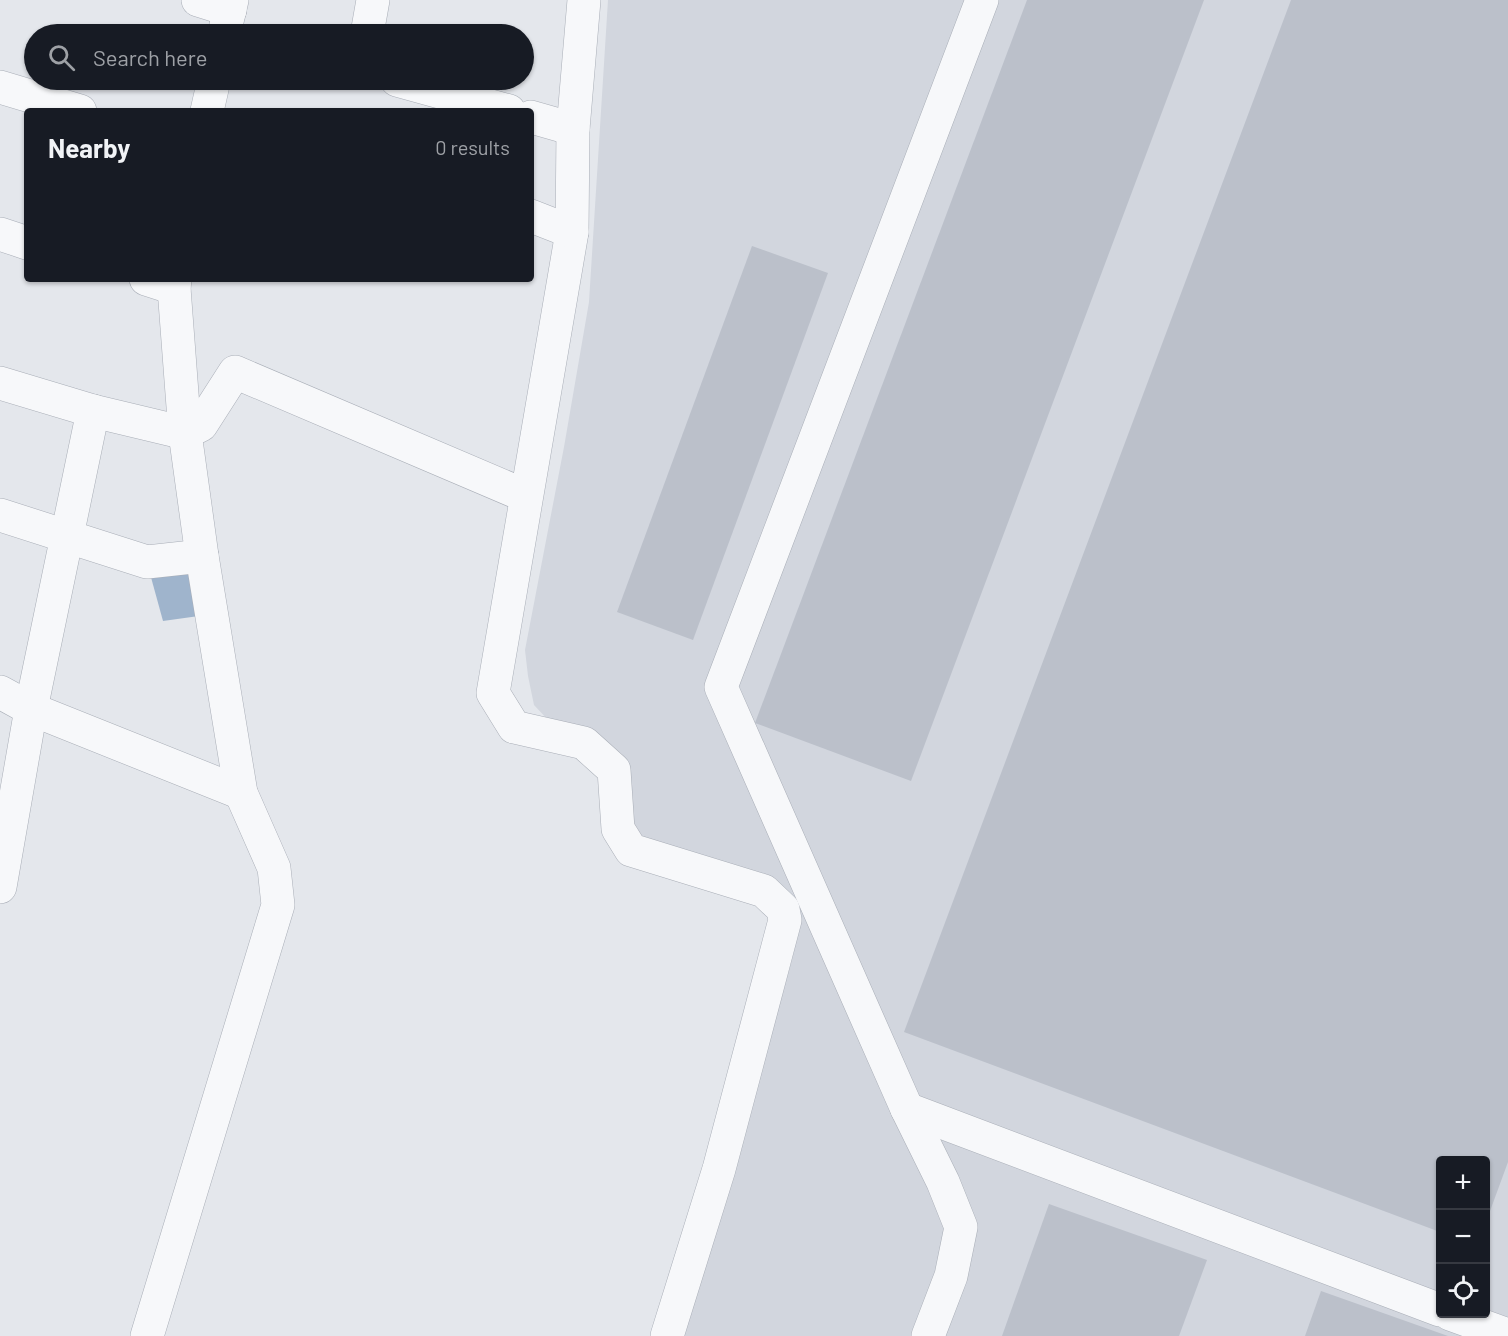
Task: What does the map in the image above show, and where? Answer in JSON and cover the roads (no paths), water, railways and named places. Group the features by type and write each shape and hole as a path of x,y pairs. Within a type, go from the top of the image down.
{"street":[{"path":"198,0 229,15"},
{"path":"369,24 373,0"},
{"path":"584,0 573,129 572,232 493,693 514,727 584,743 614,770 618,829 631,850 765,891 783,909 785,920 719,1169 667,1336"},
{"path":"928,1336 951,1276 961,1227 943,1182 907,1109 721,687 982,0"},
{"path":"0,87 70,108"},
{"path":"208,108 212,90"},
{"path":"433,90 498,108"},
{"path":"534,118 573,129"},
{"path":"534,217 572,232"},
{"path":"0,234 24,242"},
{"path":"147,1336 278,905 274,868 241,793 202,556 165,282"},
{"path":"0,383 93,411 185,433 201,425 235,372 526,496"},
{"path":"0,887 31,709 93,411"},
{"path":"0,515 147,562 202,556"},
{"path":"0,692 31,709 241,793"},
{"path":"907,1109 1436,1308"},
{"path":"1461,1318 1507,1334"}],"water":[{"path":"198,563 206,615 163,621 149,570"}]}
